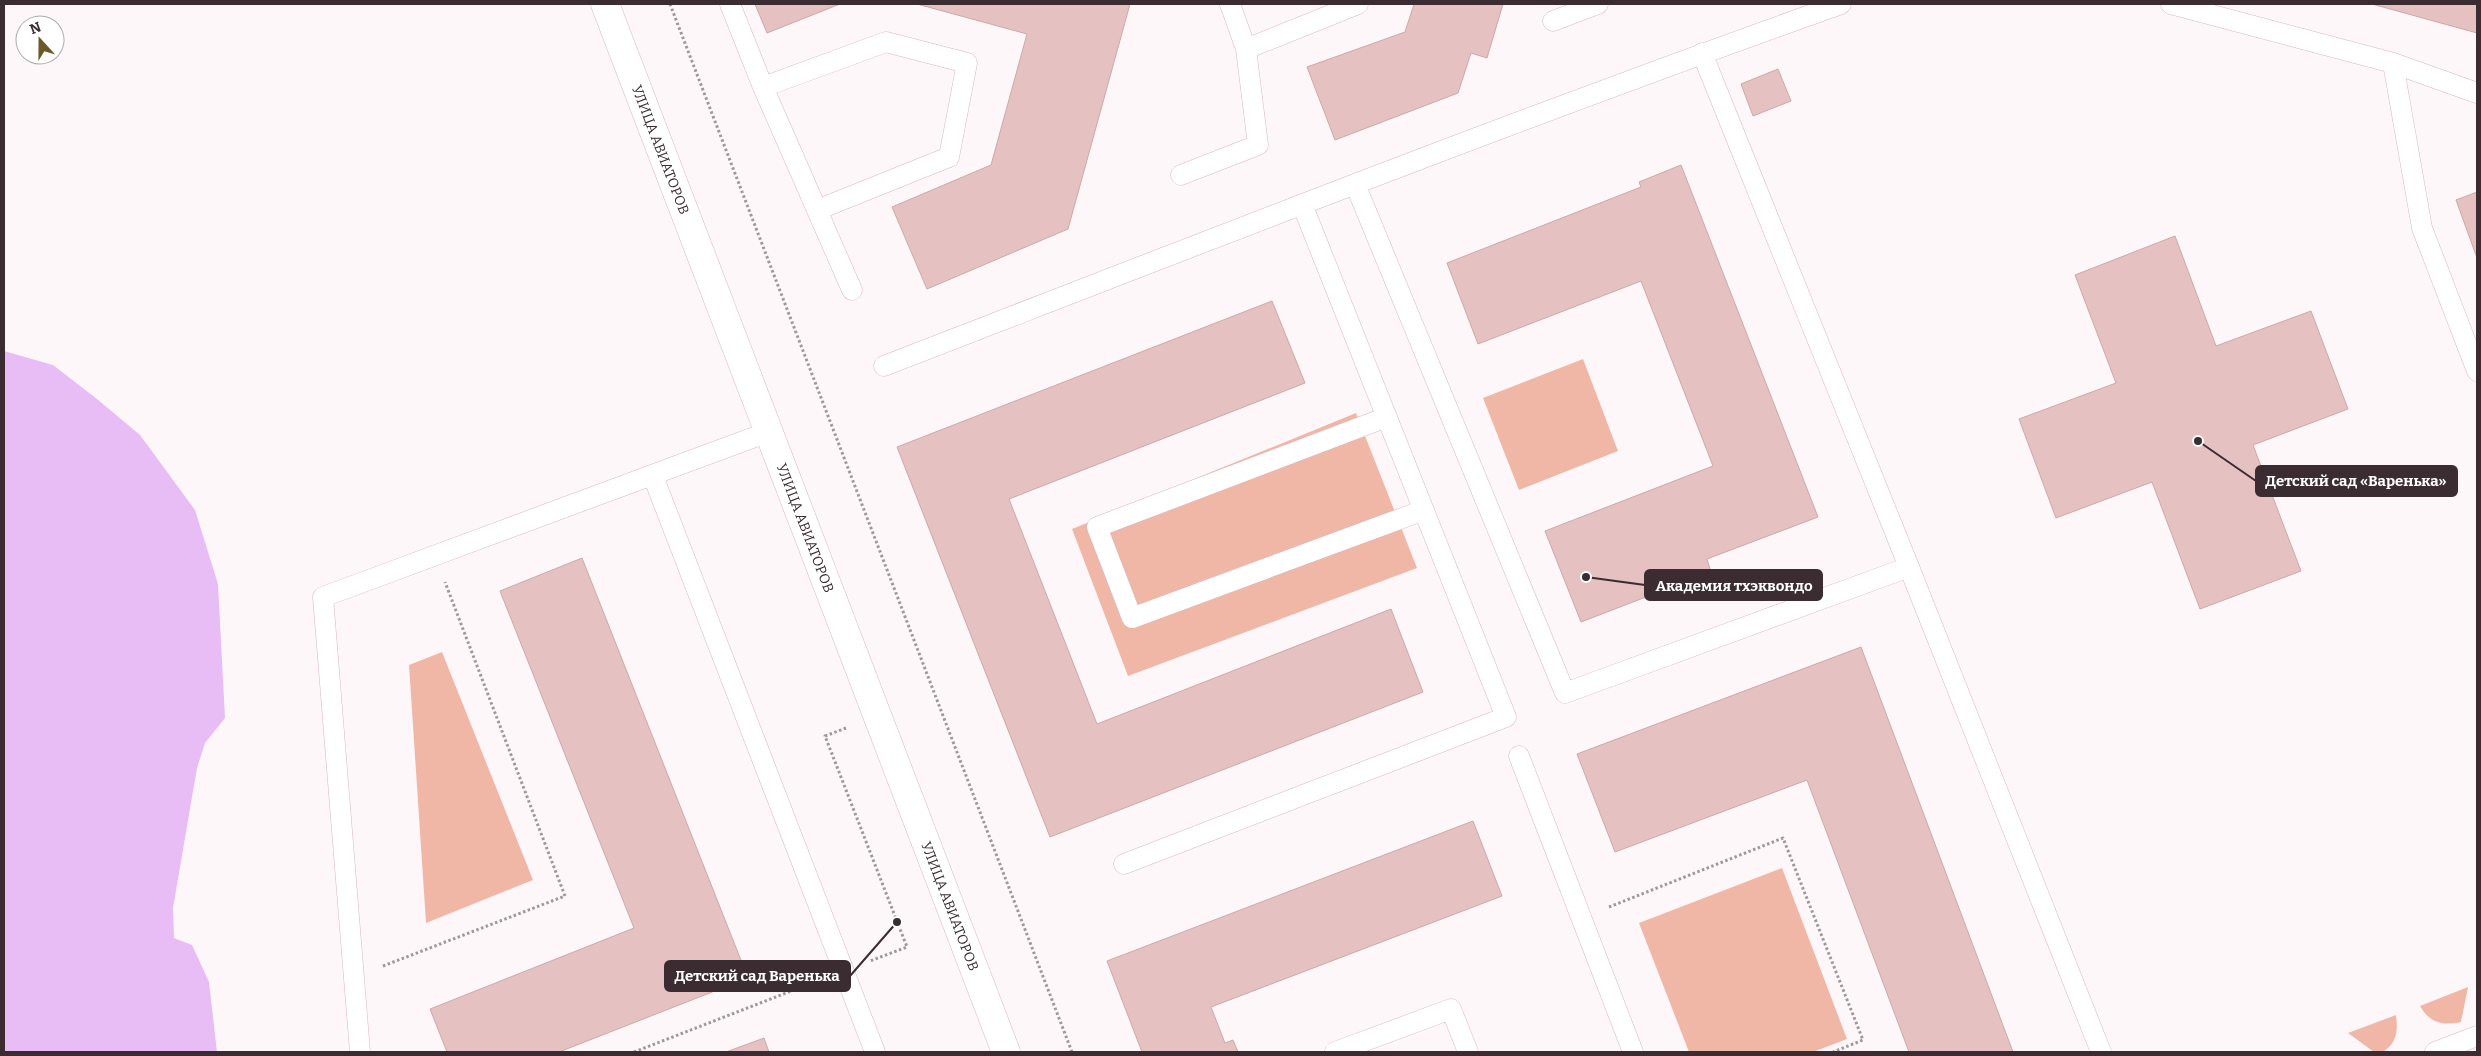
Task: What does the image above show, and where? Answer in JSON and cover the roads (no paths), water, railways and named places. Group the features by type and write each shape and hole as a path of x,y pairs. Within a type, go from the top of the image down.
{"street":[{"name":"УЛИЦА АВИАТОРОВ","path":"605,4 1006,1052"}],"lane":[{"path":"730,4 763,87 852,290"},
{"path":"1181,175 1258,145 1246,49 1230,4"},
{"path":"1246,49 1358,4"},
{"path":"1553,21 1598,4"},
{"path":"884,366 1302,204 1702,53 1841,4"},
{"path":"2171,4 2393,63 2477,93"},
{"path":"763,87 886,42 967,63 949,156 817,210"},
{"path":"1702,53 1909,567 2101,1052"},
{"path":"2393,63 2422,228 2477,371"},
{"path":"1355,184 1565,693 1909,567"},
{"path":"1124,864 1506,717 1302,204"},
{"path":"1387,417 1097,527 1132,618 1424,510"},
{"path":"360,1052 322,597 768,432"},
{"path":"653,476 875,1052"},
{"path":"1520,756 1633,1052"},
{"path":"1335,1052 1451,1009 1468,1052"},
{"path":"2435,1052 2477,1036"}],"place":[{"name":"Детский сад «Варенька»","path":"2198,441"},
{"name":"Академия тхэквондо","path":"1586,577"},
{"name":"Детский сад Варенька","path":"897,922"}]}
